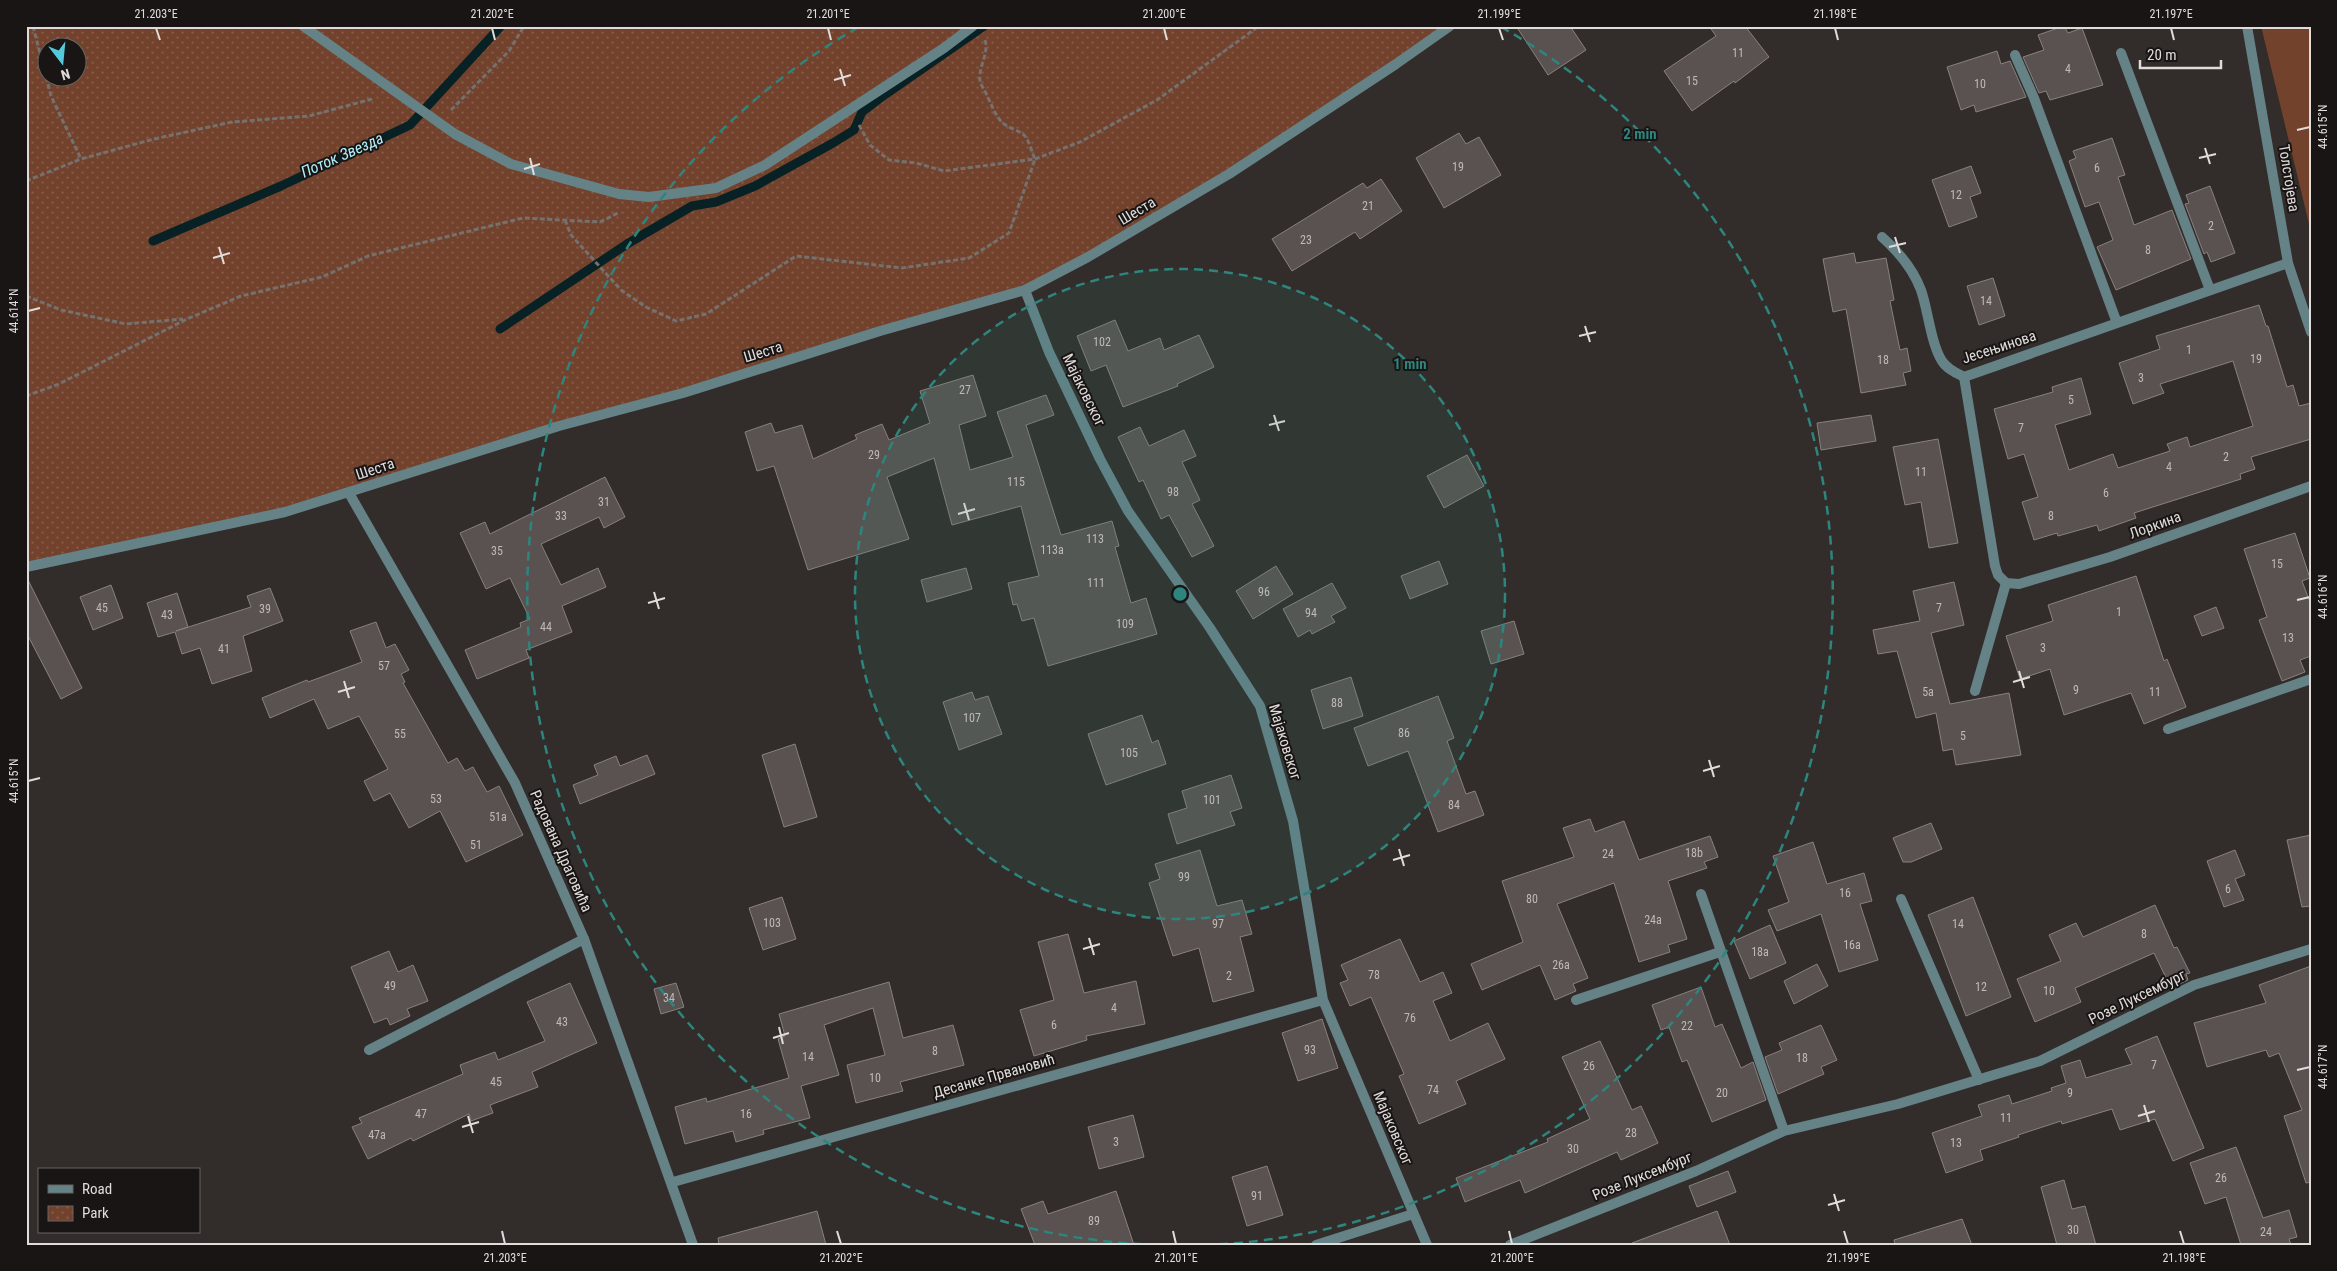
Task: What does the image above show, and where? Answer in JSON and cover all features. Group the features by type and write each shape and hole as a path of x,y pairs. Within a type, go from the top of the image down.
{"street":[{"path":"302,26 439,123 511,164 619,194 650,197 716,188 766,165 944,48 973,26"},
{"name":"Шеста","path":"26,567 285,512 559,426 683,393 880,331 1026,290 1088,257 1229,174 1396,64 1450,26"},
{"name":"Толстојева","path":"2247,26 2288,263 2311,332"},
{"path":"2121,53 2210,290"},
{"path":"2015,55 2034,98 2117,323"},
{"name":"Јесењинова","path":"1882,237 1898,251 1912,272 1921,291 1942,361 1950,370 1964,377 2288,263"},
{"name":"Мајаковског","path":"1026,290 1049,352 1100,460 1128,511 1210,628 1260,706 1293,821 1323,1000 1427,1245"},
{"path":"1964,377 1995,566 1998,575 2006,583 1974,691"},
{"name":"Лоркина","path":"2006,583 2019,584 2110,557 2311,486"},
{"name":"Радована Драговића","path":"349,493 514,783 584,939 673,1182 694,1245"},
{"path":"2168,729 2311,678"},
{"path":"1701,894 1784,1131"},
{"path":"1900,899 1979,1080"},
{"path":"369,1050 584,939"},
{"name":"Розе Луксембург","path":"1510,1245 1696,1170 1784,1131 1898,1104 2040,1062 2194,985 2311,949"},
{"path":"1576,1000 1720,952"},
{"name":"Десанке Првановић","path":"673,1182 1323,1000"},
{"path":"1316,1245 1413,1214"}],"path":[{"path":"33,26 51,96 81,159"},
{"path":"439,123 509,52 524,26"},
{"path":"859,124 870,145 889,160 944,171 1035,160 1080,142 1156,100 1259,26"},
{"path":"565,220 571,235 621,290 646,307 676,321 706,314 796,256 902,268 968,258 1009,233 1035,160 1025,135 1002,122 992,108 986,91 981,85 980,73 986,55 984,38"},
{"path":"26,181 81,159 154,139 222,124 309,116 372,99"},
{"path":"26,396 59,384 186,319 241,296 322,277 368,256 522,218 600,222 650,197"},
{"path":"26,296 61,310 126,324 186,319"}],"green space":[{"path":"26,26 1450,26 1229,174 1025,290 349,493 26,567"},
{"path":"2261,26 2311,26 2311,232"}],"building":[{"path":"1516,26 1570,26 1586,50 1548,75"},
{"path":"1709,26 1745,26 1769,57 1735,83 1734,81 1692,111 1664,71 1716,36"},
{"path":"2064,26 2068,33 2082,28 2103,85 2050,100 2046,91 2039,93 2023,57 2044,50 2038,35"},
{"path":"1997,51 2001,64 2010,61 2026,97 1976,112 1974,105 1961,110 1947,67"},
{"path":"1459,133 1466,144 1479,137 1501,175 1444,208 1416,158"},
{"path":"2112,138 2125,175 2118,177 2134,225 2172,210 2191,259 2116,290 2097,247 2113,240 2099,202 2085,207 2069,161 2076,158 2073,151"},
{"path":"1971,166 1981,193 1970,197 1977,217 1949,227 1932,180"},
{"path":"1381,179 1402,211 1360,239 1355,232 1292,271 1272,239 1363,183 1367,188"},
{"path":"2210,186 2235,253 2211,262 2207,252 2204,254 2185,204 2189,203 2186,195"},
{"path":"1854,253 1856,263 1886,258 1894,300 1890,301 1900,350 1907,348 1911,371 1903,373 1906,385 1861,393 1846,309 1833,312 1823,259"},
{"path":"1993,278 2005,316 1979,325 1967,286"},
{"path":"2259,305 2266,326 2268,326 2287,387 2293,385 2299,406 2311,403 2311,439 2251,457 2255,469 2240,474 2241,479 2134,513 2136,518 2099,531 2097,525 2058,536 2057,533 2034,540 2022,502 2038,497 2024,454 2008,459 1994,409 2053,392 2052,387 2081,378 2091,414 2055,425 2069,470 2113,454 2118,468 2170,451 2167,444 2187,437 2190,447 2253,426 2233,361 2160,384 2164,393 2133,404 2119,363 2160,349 2156,336"},
{"path":"1115,320 1128,351 1160,338 1164,350 1199,335 1214,367 1177,384 1178,386 1123,407 1106,365 1091,371 1077,336"},
{"path":"973,375 986,416 959,425 970,470 1013,457 997,412 1046,395 1054,415 1026,425 1061,535 1112,521 1119,546 1115,547 1131,603 1146,598 1157,634 1048,666 1034,618 1022,621 1017,604 1013,605 1008,583 1039,576 1021,506 952,525 934,458 887,477 909,539 808,570 774,466 757,471 745,432 771,423 775,433 802,425 813,459 857,439 855,435 882,424 889,440 930,423 920,391"},
{"path":"1871,415 1876,441 1821,450 1817,423"},
{"path":"1140,427 1149,446 1184,430 1196,456 1182,462 1200,500 1192,504 1214,546 1192,557 1169,515 1161,519 1143,480 1139,482 1118,437"},
{"path":"1938,439 1958,543 1929,548 1921,502 1905,505 1893,447"},
{"path":"1467,455 1484,486 1444,508 1427,476"},
{"path":"605,477 625,517 604,528 599,517 541,544 561,585 598,568 606,587 562,606 572,632 526,650 529,658 477,679 465,650 521,627 520,623 530,619 510,578 486,589 460,533 485,522 490,534"},
{"path":"2295,533 2310,578 2302,581 2311,605 2311,656 2300,660 2305,672 2282,681 2259,620 2267,617 2244,549"},
{"path":"1439,561 1448,584 1410,599 1401,576"},
{"path":"1276,566 1293,594 1253,619 1236,591"},
{"path":"966,568 972,589 927,602 921,580"},
{"path":"26,576 82,688 61,699 26,632"},
{"path":"2136,576 2164,661 2167,659 2186,707 2144,724 2131,693 2064,715 2050,669 2020,679 2006,636 2053,621 2048,605"},
{"path":"1954,582 1964,625 1931,633 1950,704 2009,693 2021,755 1956,765 1953,749 1943,751 1936,713 1916,718 1897,651 1878,654 1873,630 1920,621 1913,591"},
{"path":"1332,583 1346,608 1331,616 1335,622 1312,634 1310,630 1298,637 1283,609"},
{"path":"111,585 123,618 93,630 80,597"},
{"path":"270,588 283,621 243,636 252,671 212,684 200,648 182,654 175,632 158,637 147,603 177,593 188,627 176,631 251,607 247,596"},
{"path":"2216,607 2224,628 2202,636 2194,616"},
{"path":"1514,621 1524,654 1491,664 1481,631"},
{"path":"376,622 386,648 395,644 409,670 401,674 405,682 403,683 448,763 457,758 465,771 473,767 487,792 499,786 523,835 466,862 440,811 409,828 390,793 374,801 364,781 388,769 359,716 328,729 314,699 270,718 262,698 307,680 308,682 362,662 350,631"},
{"path":"1351,677 1363,716 1323,729 1311,690"},
{"path":"972,692 975,700 988,696 1002,734 959,750 943,702"},
{"path":"1438,696 1454,738 1447,741 1466,794 1475,791 1484,815 1438,832 1408,751 1368,766 1354,728"},
{"path":"1142,715 1152,743 1158,740 1166,764 1106,785 1088,734"},
{"path":"795,744 817,817 784,827 762,755"},
{"path":"647,755 655,774 580,804 573,785 598,775 594,765 616,756 620,766"},
{"path":"1231,775 1242,808 1230,812 1235,825 1177,844 1168,814 1187,808 1182,791"},
{"path":"1590,819 1595,832 1624,821 1639,860 1710,836 1718,857 1704,862 1707,868 1668,881 1687,939 1668,945 1670,952 1639,962 1614,883 1557,904 1588,978 1573,984 1576,991 1555,1000 1540,965 1482,990 1471,964 1523,942 1502,881 1574,857 1563,828"},
{"path":"1931,823 1942,849 1911,862 1903,862 1893,838"},
{"path":"2311,835 2311,906 2302,907 2287,840"},
{"path":"1813,842 1827,884 1864,873 1872,901 1860,904 1878,960 1839,972 1821,914 1777,931 1768,910 1789,902 1773,856"},
{"path":"1200,850 1217,906 1242,900 1252,934 1240,937 1254,991 1213,1002 1199,948 1173,956 1149,883 1160,879 1155,864"},
{"path":"2235,850 2245,875 2235,879 2244,900 2224,907 2207,861"},
{"path":"782,897 796,939 763,950 749,908"},
{"path":"1973,897 2011,997 1966,1016 1928,915"},
{"path":"2155,905 2174,948 2177,947 2190,973 2186,974 2188,980 2171,988 2154,953 2075,988 2081,1002 2035,1022 2017,979 2061,961 2049,935 2076,923 2083,937"},
{"path":"1770,925 1786,963 1750,979 1734,941"},
{"path":"1068,934 1084,993 1136,981 1145,1024 1086,1036 1087,1040 1034,1056 1020,1010 1054,1000 1038,942"},
{"path":"1400,939 1420,982 1443,972 1452,993 1433,1001 1450,1041 1488,1023 1505,1059 1456,1081 1466,1104 1419,1124 1399,1076 1404,1074 1371,997 1350,1006 1340,983 1348,980 1341,965"},
{"path":"389,951 398,972 413,965 428,1001 407,1009 410,1016 390,1025 387,1018 374,1023 351,967"},
{"path":"1817,964 1828,986 1794,1004 1784,981"},
{"path":"2311,966 2311,1182 2306,1183 2284,1116 2302,1110 2279,1053 2269,1057 2266,1050 2207,1067 2194,1023 2266,1003 2259,985"},
{"path":"889,982 903,1038 953,1025 964,1065 900,1082 903,1091 856,1103 847,1065 885,1055 873,1008 824,1025 839,1075 801,1086 810,1118 763,1130 764,1134 736,1142 733,1131 685,1144 675,1107 706,1098 707,1102 789,1078 778,1039 785,1036 779,1014"},
{"path":"570,983 597,1043 532,1072 538,1087 490,1105 493,1113 471,1121 469,1114 413,1141 411,1138 368,1159 352,1127 362,1123 359,1118 463,1074 460,1065 495,1052 498,1060 545,1041 527,1002"},
{"path":"676,983 684,1007 661,1014 654,989"},
{"path":"1701,987 1715,1027 1722,1024 1741,1068 1753,1062 1766,1100 1712,1122 1687,1060 1682,1062 1669,1027 1661,1030 1652,1005"},
{"path":"1322,1019 1338,1068 1298,1081 1282,1033"},
{"path":"1821,1025 1837,1060 1821,1067 1824,1074 1778,1094 1765,1057 1782,1050 1779,1043"},
{"path":"2157,1036 2204,1148 2173,1161 2155,1119 2120,1130 2112,1109 2062,1124 2061,1121 2018,1135 2019,1137 1980,1150 1983,1160 1946,1173 1932,1133 1982,1116 1978,1105 2009,1095 2012,1104 2052,1091 2051,1088 2066,1083 2061,1066 2080,1060 2086,1078 2132,1064 2125,1049"},
{"path":"1600,1041 1632,1110 1641,1106 1658,1143 1621,1160 1617,1152 1525,1193 1520,1180 1465,1202 1456,1178 1548,1142 1547,1139 1590,1119 1562,1057"},
{"path":"1133,1115 1144,1157 1099,1169 1088,1127"},
{"path":"2236,1147 2263,1218 2289,1210 2297,1237 2289,1239 2291,1245 2241,1245 2226,1197 2205,1204 2190,1163"},
{"path":"1267,1166 1283,1215 1247,1226 1232,1177"},
{"path":"1728,1171 1736,1192 1697,1207 1689,1186"},
{"path":"2064,1180 2072,1209 2085,1206 2096,1245 2057,1245 2041,1187"},
{"path":"1116,1191 1134,1245 1035,1245 1021,1209 1043,1201 1048,1214"},
{"path":"817,1211 826,1245 719,1245 718,1238"},
{"path":"1717,1211 1730,1245 1632,1245 1632,1243"},
{"path":"1962,1219 1972,1245 1895,1245 1894,1240"}],"waterway":[{"name":"Поток Звезда","path":"153,241 281,186 410,125 501,26"},
{"path":"500,329 627,244 692,206 716,202 755,186 854,130 862,112 984,26"}]}
